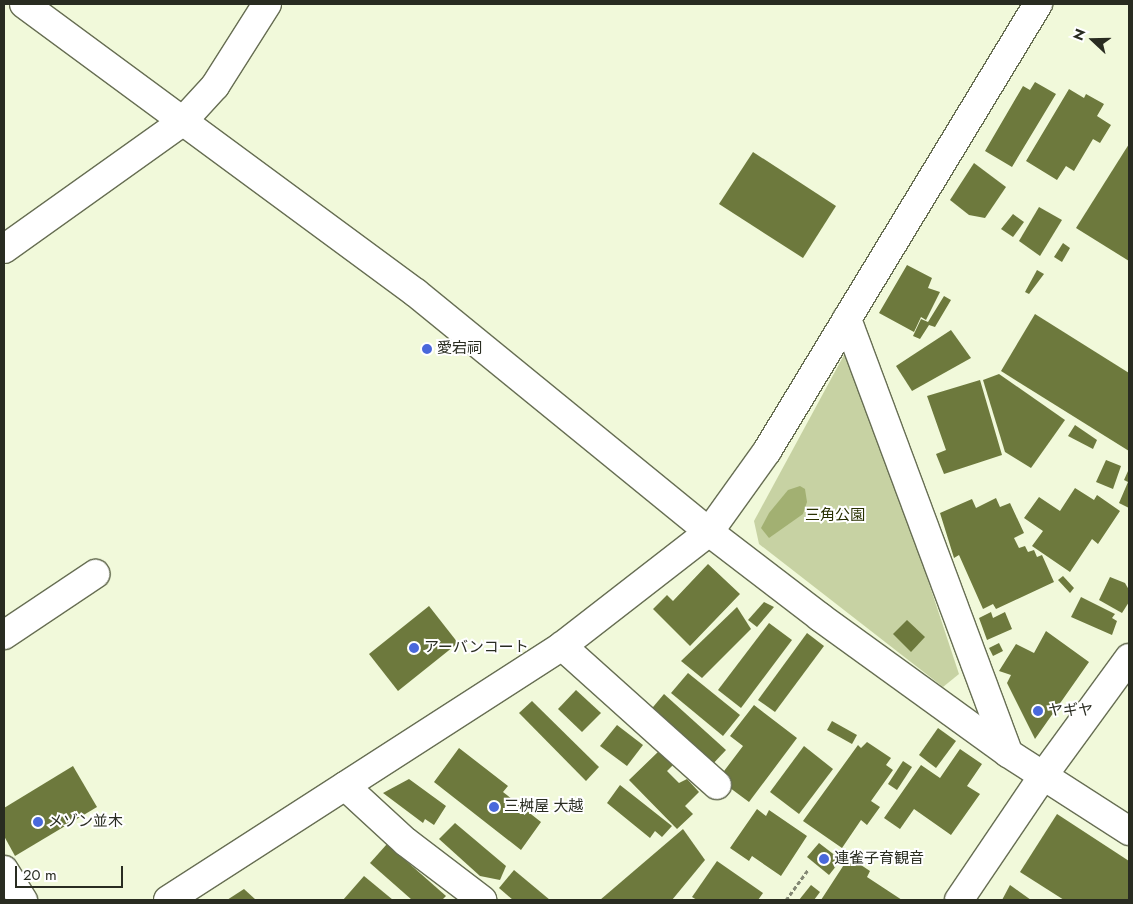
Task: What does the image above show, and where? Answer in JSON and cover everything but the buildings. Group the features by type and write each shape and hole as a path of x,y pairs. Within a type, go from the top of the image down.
{"street":[{"path":"24,4 416,293 709,532 820,617 1008,753 1129,831"},
{"path":"4,249 182,122 215,86 267,4"},
{"path":"168,900 562,646 709,532 766,451 1038,4"},
{"path":"847,319 1008,753"},
{"path":"4,635 95,574"},
{"path":"562,646 718,785"},
{"path":"958,900 1042,776 1129,658"},
{"path":"345,786 406,842 482,900"},
{"path":"4,870 24,900"}],"path":[{"path":"786,900 808,870"}],"green space":[{"name":"三角公園","path":"844,355 856,363 959,674 943,687 759,544 754,521"}],"shaded area":[{"path":"800,486 805,489 807,502 803,514 769,538 761,528 769,513 788,490"}],"place":[{"name":"愛宕祠","path":"427,349"},
{"name":"アーバンコート","path":"414,648"},
{"name":"ヤギヤ","path":"1038,711"},
{"name":"三桝屋 大越","path":"494,807"},
{"name":"メゾン並木","path":"38,822"},
{"name":"連雀子育観音","path":"824,859"}]}
